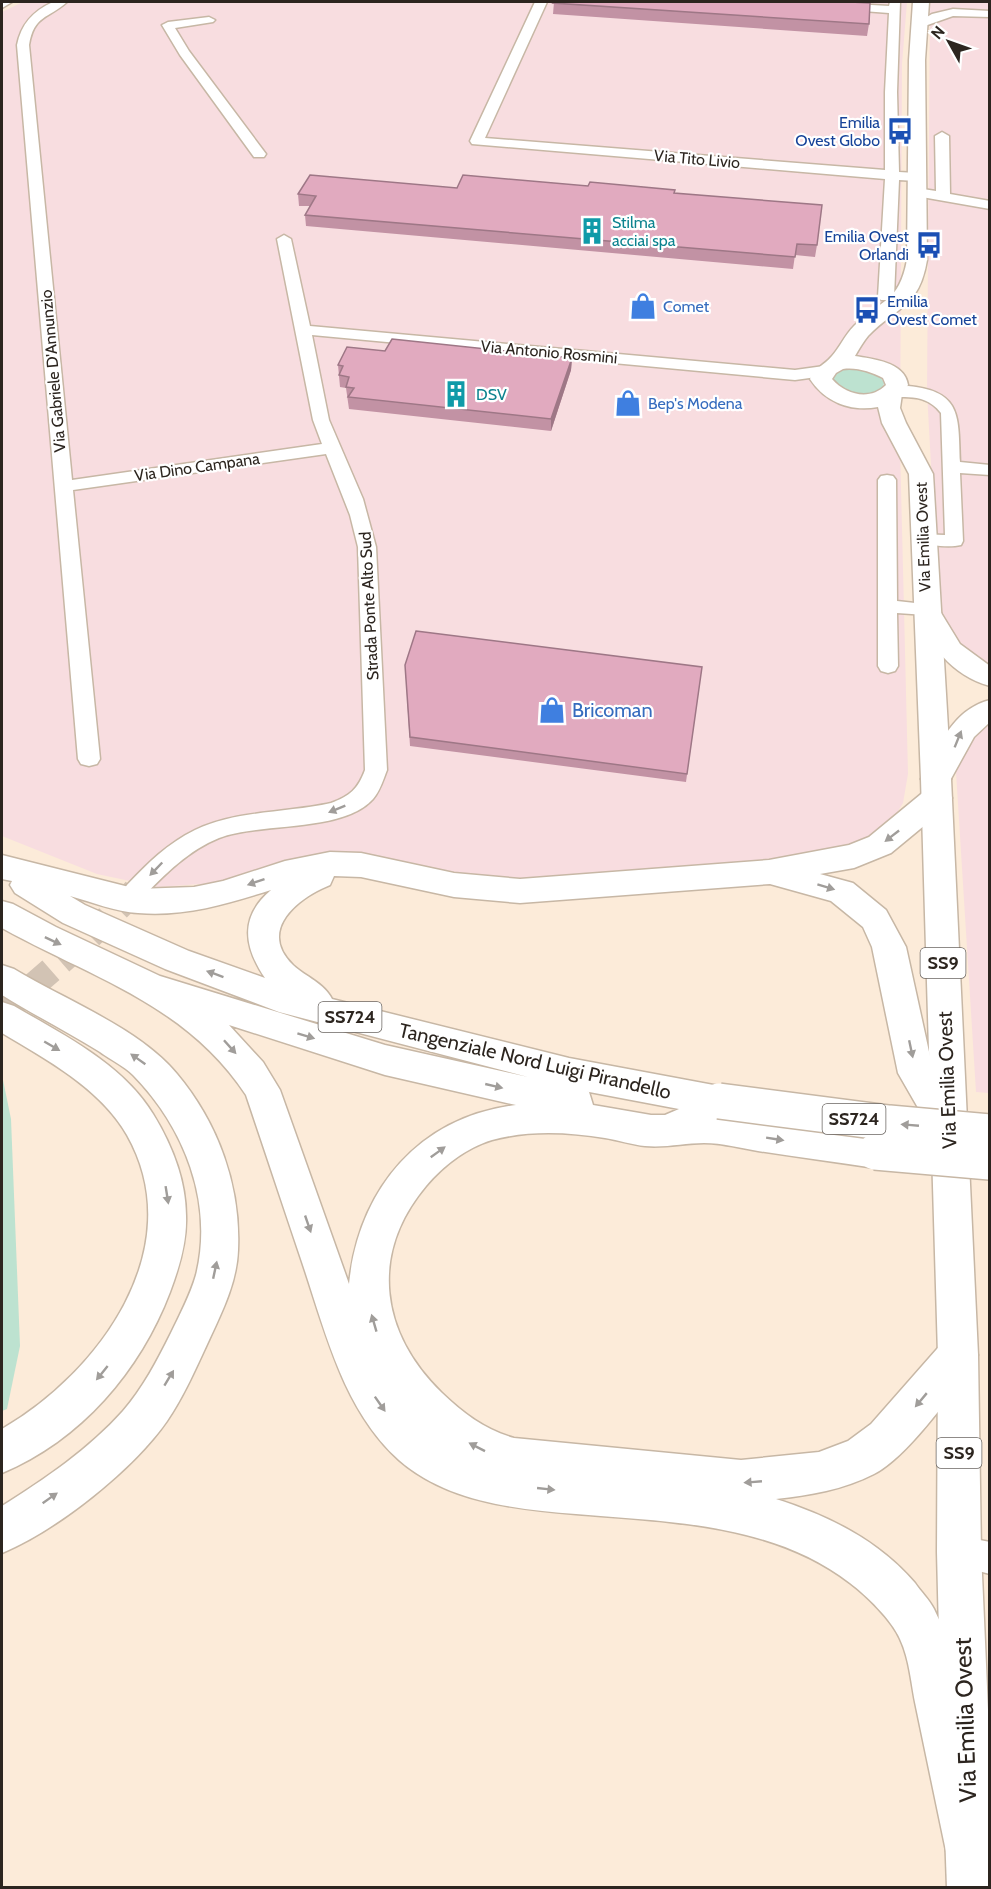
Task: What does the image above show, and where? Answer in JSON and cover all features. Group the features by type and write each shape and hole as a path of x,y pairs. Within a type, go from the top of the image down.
{"main road":[{"path":"832,380 857,335 901,300 914,281 917,60 919,25 924,2"},
{"name":"Via Emilia Ovest","path":"875,321 865,336 866,350 894,385 889,408 900,435 921,474 926,609 937,789 958,1355 974,1555 965,1733 978,1849"},
{"path":"860,362 894,385 869,401 832,380 860,362"},
{"name":"Via Emilia Ovest","path":"832,380 900,435"},
{"path":"926,609 939,635 954,656 990,677"},
{"path":"2,869 137,901 194,899 224,893 285,873 330,864 374,868 454,885 520,891 769,872 854,856 880,845 937,789 962,729 978,714 990,709"},
{"path":"340,1014 278,972 268,958 263,942 264,925 271,908 298,885 330,873 374,868"},
{"name":"Tangenziale Nord Luigi Pirandello","path":"2,869 74,914 177,960 291,1002 568,1073 712,1120 889,1123 990,1131"},
{"path":"769,872 842,892 875,920 889,947 916,1073 949,1128"},
{"name":"Tangenziale Nord Luigi Pirandello","path":"2,913 44,936 150,986 385,1060 494,1087 712,1120 875,1152 990,1162"},
{"path":"2,978 97,1032 145,1063 178,1101 202,1142 218,1196 219,1252 213,1283 174,1371 137,1427 90,1469 2,1531"},
{"path":"150,986 204,1022 222,1038 247,1066 262,1090 355,1358 370,1391 410,1442 448,1467 481,1480 517,1486 720,1507 797,1527 850,1551 884,1580 915,1619 931,1667 978,1849"},
{"path":"2,1016 71,1057 109,1087 140,1125 155,1155 163,1176 169,1210 165,1244 156,1281 135,1326 117,1355 94,1383 69,1407 2,1452"},
{"path":"712,1120 650,1131 601,1122 543,1116 522,1118 488,1125 455,1139 424,1162 406,1181 383,1220 369,1262 367,1283 368,1300 378,1338 411,1393 464,1439 493,1455 741,1482 819,1473 861,1458 886,1439 958,1355"}],"street":[{"name":"Via Gabriele D'Annunzio","path":"61,2 34,17 25,32 23,45 89,759"},
{"name":"Via Tito Livio","path":"541,2 477,141 892,175 944,197 990,205"},
{"path":"924,2 967,12"},
{"path":"953,2 990,13"},
{"path":"823,5 894,6 892,175 886,297"},
{"path":"919,25 938,15 967,12 990,13"},
{"path":"191,44 208,14 168,25 191,44 259,154"},
{"path":"892,59 917,60"},
{"path":"942,136 944,197"},
{"name":"Strada Ponte Alto Sud","path":"135,891 171,856 215,831 250,823 326,813 365,795 376,770 368,547 364,523 321,420 284,239"},
{"name":"Via Antonio Rosmini","path":"303,330 832,380"},
{"path":"894,385 939,400 949,413 954,541 924,538"},
{"name":"Via Dino Campana","path":"64,486 331,448"},
{"path":"951,467 990,470"},
{"name":"Via Emilia Ovest","path":"887,480 888,666"},
{"name":"Via Emilia Ovest","path":"888,606 926,609"}],"shaded area":[{"path":"23,2 907,2 902,64 900,446 908,774 903,803 888,827 870,839 844,850 656,872 511,882 273,866 215,883 158,887 97,874 2,836 2,12"},
{"path":"930,2 989,2 989,669 951,642 941,618 938,592 927,392"},
{"path":"989,717 989,1093 976,1092 955,756"}],"green space":[{"path":"858,367 879,374 884,383 883,387 871,393 858,394 851,393 833,383 833,374 843,368"},
{"path":"2,1075 11,1119 20,1346 7,1409 2,1411"}],"building":[{"path":"554,2 850,2 870,3 869,24"},
{"name":"Stilma acciai spa","path":"310,175 457,188 463,175 588,186 590,182 675,190 674,193 822,205 817,245 797,244 795,257 305,215 316,196 298,194"},
{"name":"DSV","path":"392,339 572,358 551,419 348,397 354,388 346,387 349,377 339,375 343,366 338,365 347,347 385,351"},
{"name":"Bricoman","path":"416,631 702,667 687,774 410,737 405,665"}],"tunnel":[{"path":"2,1013 90,936 135,891"}],"place":[{"name":"Emilia Ovest Globo","path":"900,131"},
{"name":"Stilma acciai spa","path":"592,231"},
{"name":"Emilia Ovest Orlandi","path":"929,245"},
{"name":"Comet","path":"643,306"},
{"name":"Emilia Ovest Comet","path":"867,310"},
{"name":"DSV","path":"456,394"},
{"name":"Bep's Modena","path":"628,403"},
{"name":"Bricoman","path":"552,710"}]}
